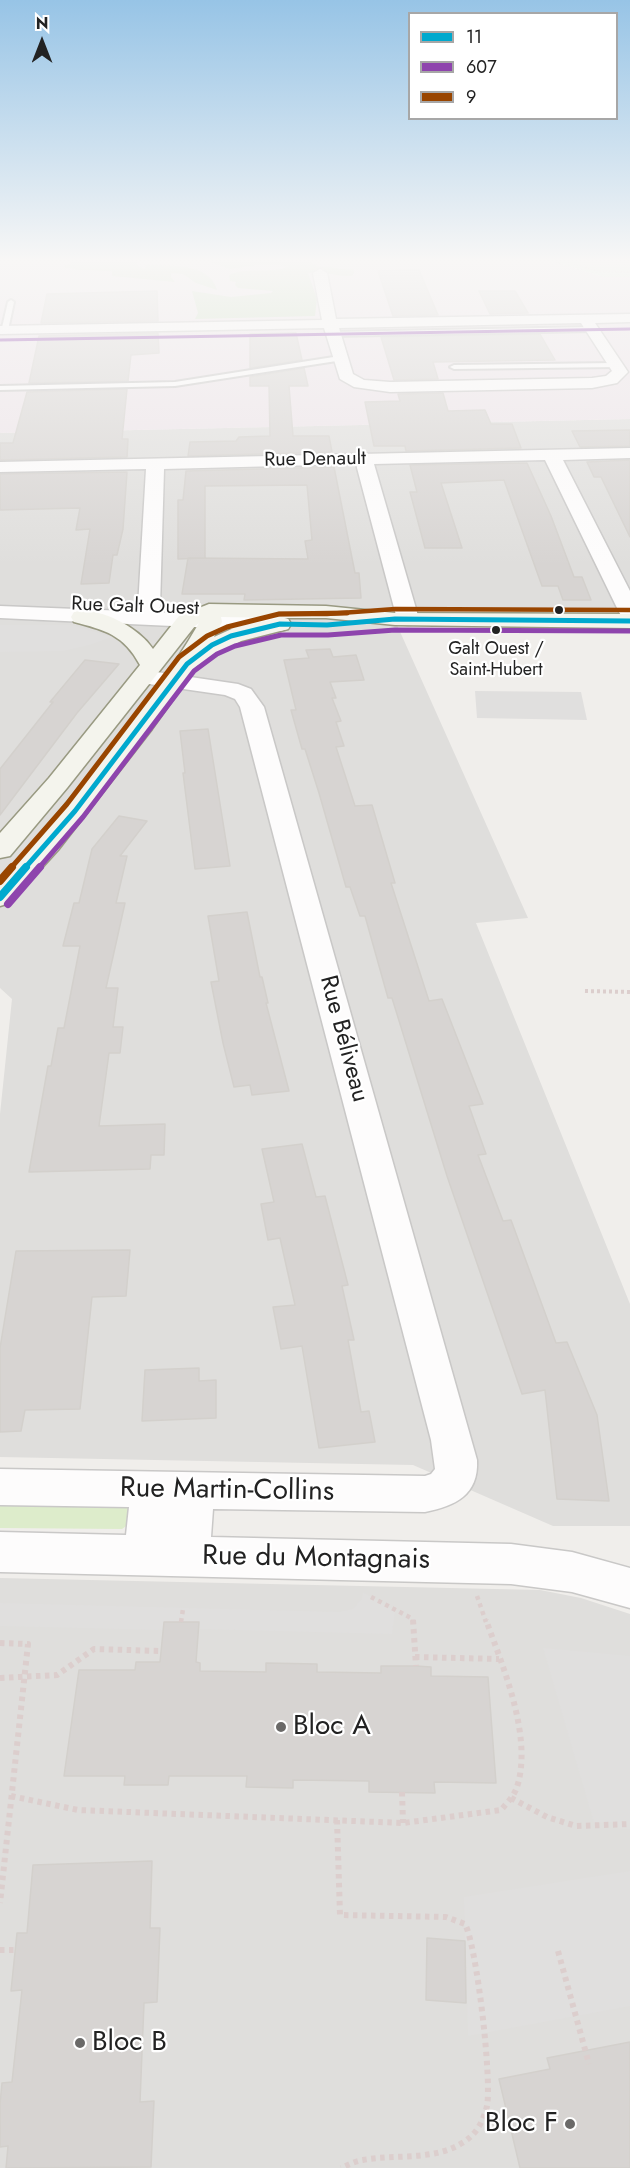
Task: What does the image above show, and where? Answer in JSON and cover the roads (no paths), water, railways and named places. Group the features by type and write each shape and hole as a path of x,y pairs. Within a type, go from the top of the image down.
{"main road":[{"name":"Rue Galt Ouest","path":"210,616 326,612 401,619 630,621"},
{"path":"181,673 210,616"},
{"path":"82,617 123,630 136,639 147,672"},
{"path":"0,897 62,828 181,673 212,645 231,636 280,624 327,625 401,619"},
{"path":"0,850 187,621"}],"street":[{"path":"342,363 346,376 360,384 390,387 592,383 611,380 620,372 615,365"},
{"name":"Rue Denault","path":"0,467 630,453"},
{"path":"551,454 630,612"},
{"path":"364,460 401,619"},
{"path":"148,607 155,463"},
{"name":"Rue Galt Ouest","path":"0,610 61,605 148,607 280,624"},
{"name":"Rue Galt Ouest","path":"0,610 82,617 187,621 210,616"},
{"name":"Rue Béliveau","path":"147,672 181,673 230,689 243,694 252,707 458,1461 456,1474 451,1484"},
{"name":"Rue Martin-Collins","path":"0,1487 403,1495 432,1493 451,1484"},
{"path":"167,1556 173,1489"},
{"name":"Rue du Montagnais","path":"0,1552 511,1564 572,1572 630,1588"}],"lane":[{"path":"0,388 185,384 291,363"},
{"path":"454,367 615,365"}],"place":[{"name":"Galt Ouest / Saint-Hubert","path":"496,630"},
{"name":"Bloc A","path":"281,1727"},
{"name":"Bloc B","path":"80,2043"},
{"name":"Bloc F","path":"570,2124"}]}
